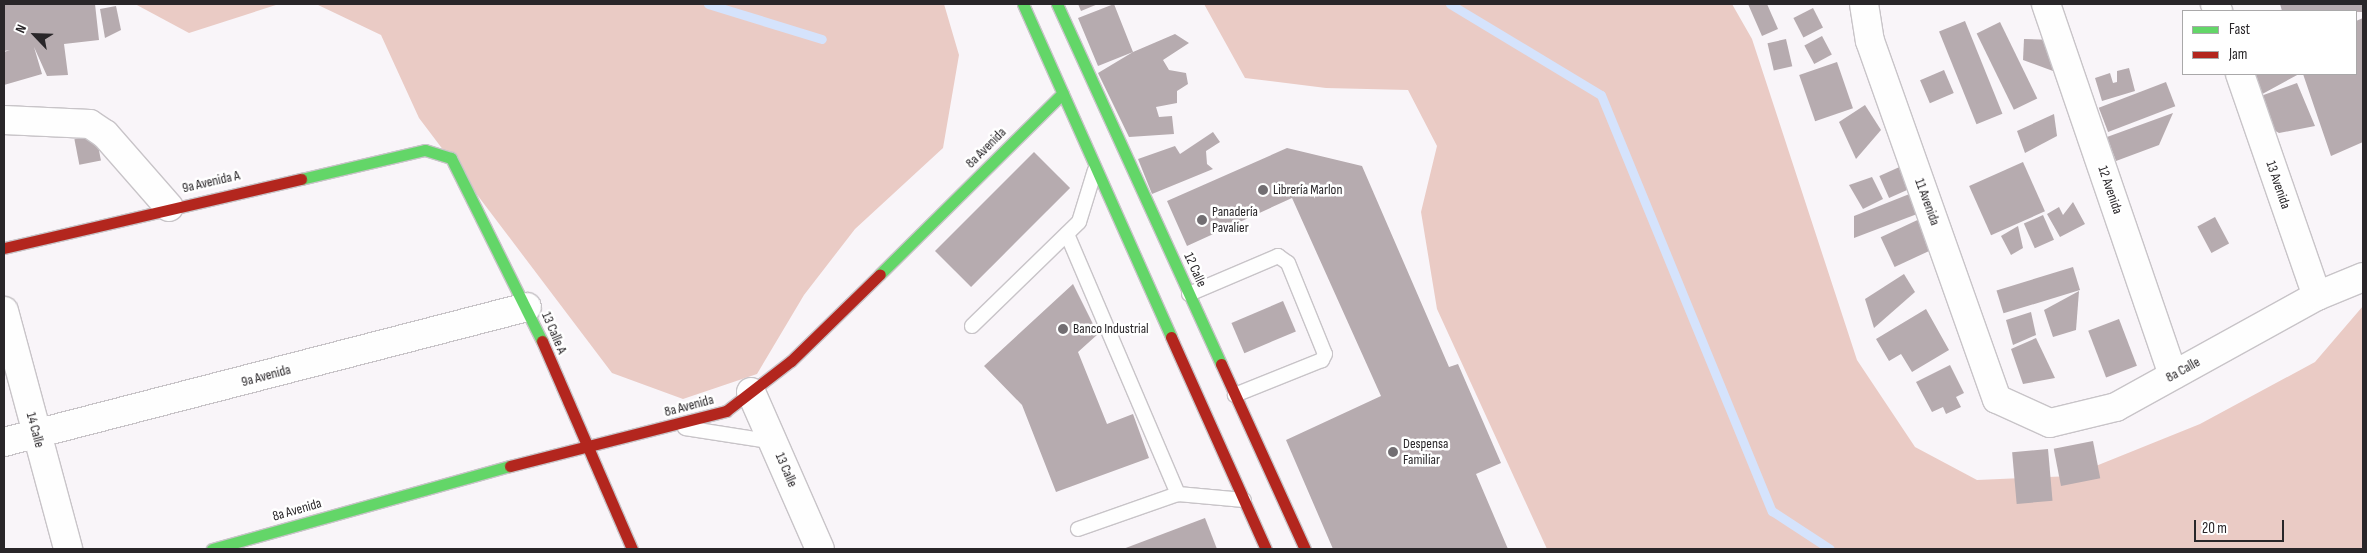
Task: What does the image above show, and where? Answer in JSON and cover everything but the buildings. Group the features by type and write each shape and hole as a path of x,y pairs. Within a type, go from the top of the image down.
{"street":[{"path":"1023,4 1266,549"},
{"name":"12 Calle","path":"1057,4 1305,549"},
{"path":"1851,4 1870,41"},
{"name":"11 Avenida","path":"1864,4 1870,41 1997,399"},
{"name":"12 Avenida","path":"2046,4 2173,375"},
{"name":"13 Avenida","path":"2240,75 2317,296"},
{"name":"8a Avenida","path":"212,549 585,445 674,426 726,411 791,361 1063,94"},
{"path":"4,120 90,124 105,134 169,207"},
{"name":"9a Avenida A","path":"4,248 169,207 425,150"},
{"name":"13 Calle A","path":"425,150 439,150 451,158 528,307 585,445 632,549"},
{"name":"8a Calle","path":"1997,399 2050,423 2116,408 2317,296 2363,277"},
{"name":"9a Avenida","path":"4,442 36,436 528,307"},
{"name":"14 Calle","path":"4,311 36,436 68,549"},
{"name":"13 Calle","path":"751,392 775,442 820,549"}],"lane":[{"path":"972,326 1079,222 1096,167"},
{"path":"1066,234 1178,494"},
{"path":"1189,294 1278,256 1288,263 1325,354 1322,360 1235,395"},
{"path":"674,426 775,442"},
{"path":"1078,529 1178,494 1244,500"}],"shaded area":[{"path":"135,4 279,4 189,33"},
{"path":"316,4 944,4 959,55 943,148 855,229 804,295 757,374 683,399 612,373 419,118 381,35"},
{"path":"1204,4 1732,4 1752,39 1857,360 1915,447 1977,480 2071,476 2200,424 2315,362 2363,306 2363,549 1547,549 1437,309 1421,212 1437,146 1408,90 1326,88 1245,78"}],"waterway":[{"path":"708,4 822,39"},
{"path":"1450,4 1601,95 1772,511 1830,549"}],"traffic: fast":[{"path":"1023,4 1171,337"},
{"path":"1057,4 1221,364"},
{"path":"880,274 1063,93"},
{"path":"301,179 425,150 451,158 542,341"},
{"path":"212,549 510,466"}],"traffic: jam":[{"path":"4,248 301,179"},
{"path":"510,466 726,411 791,361 880,274"},
{"path":"1171,337 1266,549"},
{"path":"542,341 632,549"},
{"path":"1221,364 1305,549"}],"place":[{"name":"Librería Marlon","path":"1263,190"},
{"name":"Panadería Pavalier","path":"1202,220"},
{"name":"Banco Industrial","path":"1063,329"},
{"name":"Despensa Familiar","path":"1393,452"}]}
